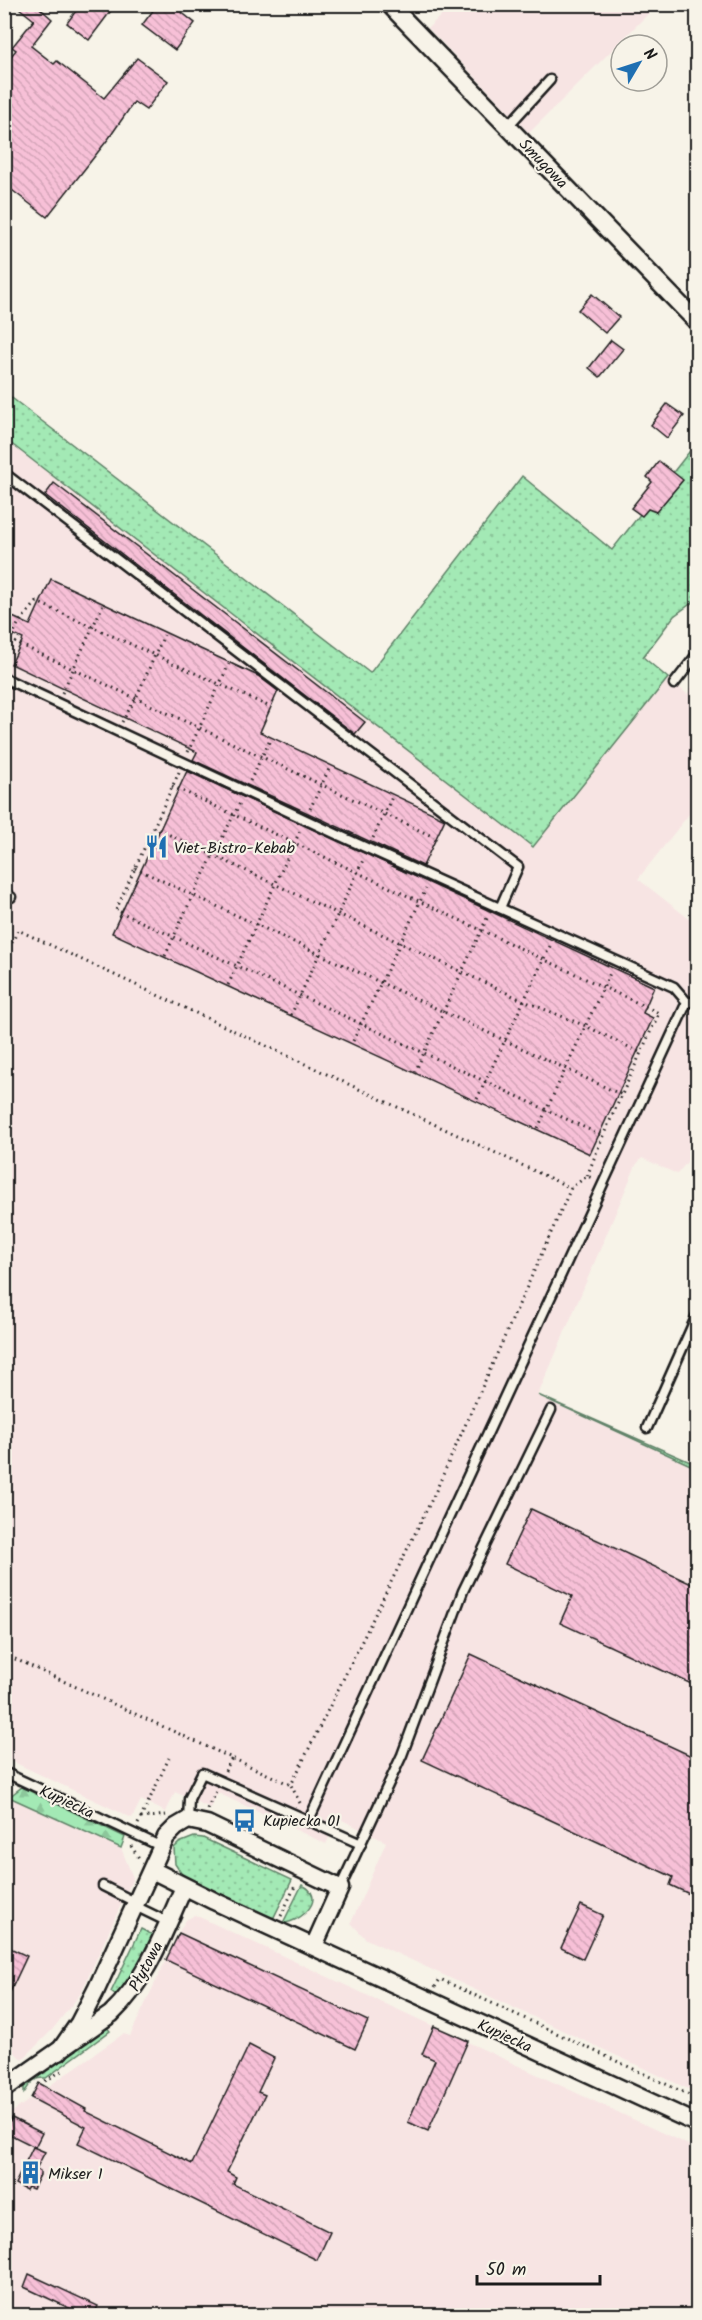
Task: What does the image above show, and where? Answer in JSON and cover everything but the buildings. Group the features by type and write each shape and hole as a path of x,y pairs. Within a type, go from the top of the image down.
{"street":[{"name":"Smugowa","path":"389,4 698,322"},
{"path":"148,1867 166,1837 176,1827 188,1820 207,1824 340,1888 314,1946"},
{"name":"Kupiecka","path":"148,1867 184,1887 698,2124"},
{"name":"Płytowa","path":"59,2052 79,2023 136,1905 148,1867"},
{"name":"Płytowa","path":"4,2089 59,2052 111,2014 126,2000 140,1980 184,1887"}],"lane":[{"path":"508,126 550,80"},
{"path":"4,473 518,867 500,908"},
{"path":"674,684 698,653"},
{"path":"4,678 615,962 674,987 687,1002 698,1002"},
{"path":"308,1822 687,1002"},
{"path":"647,1428 698,1313"},
{"path":"340,1888 402,1755 463,1591 551,1410"},
{"name":"Kupiecka","path":"4,1772 162,1846"},
{"path":"188,1820 189,1799 202,1773 361,1844"},
{"path":"103,1886 168,1922"}],"path":[{"path":"4,653 19,622 37,602 268,706"},
{"path":"57,703 103,605"},
{"path":"117,730 136,698 164,635"},
{"path":"4,637 434,837"},
{"path":"229,664 116,910 603,1136"},
{"path":"165,956 270,740"},
{"path":"228,985 330,767"},
{"path":"169,768 178,773"},
{"path":"172,786 234,817 659,1013 587,1176 571,1188 434,1495 291,1785"},
{"path":"291,1015 392,797"},
{"path":"153,826 524,1001 586,1026 641,1053"},
{"path":"135,868 622,1095"},
{"path":"353,1041 432,876"},
{"path":"415,1072 488,915 477,897"},
{"path":"4,959 18,930 571,1188"},
{"path":"477,1099 555,934"},
{"path":"538,1128 615,962"},
{"path":"587,1176 594,1179 608,1174"},
{"path":"4,1654 291,1785 308,1822"},
{"path":"148,1867 129,1844 169,1758"},
{"path":"208,1807 220,1782"},
{"path":"429,1999 440,1979 698,2099"}],"shaded area":[{"path":"452,5 657,5 629,33 609,33 609,53 529,133 428,28"},
{"path":"4,439 533,846 668,678 687,694 697,680 697,804 638,879 697,925 697,1150 677,1174 642,1158 636,1165 538,1395 697,1468 697,2093 366,1939 351,1923 386,1842 338,1818 326,1844 218,1793 210,1808 175,1792 166,1812 141,1800 132,1818 5,1758"},
{"path":"4,1795 121,1848 133,1878 81,1993 52,2030 22,2060 5,2042"},
{"path":"195,1915 697,2149 697,2315 5,2316 5,2117 123,2034 130,2036 180,1930 186,1920"}],"green space":[{"path":"4,392 370,673 522,476 612,550 697,442 697,599 674,616 643,657 668,678 533,847 5,439"},
{"path":"538,1395 697,1465 697,1468"},
{"path":"22,1787 125,1837 121,1848 9,1797"},
{"path":"194,1837 203,1838 292,1880 273,1919 183,1876 175,1864 174,1848 179,1843"},
{"path":"302,1885 313,1896 309,1908 298,1918 283,1923"},
{"path":"141,1929 153,1935 129,1987 126,1985 115,1995 111,1992"},
{"path":"106,2026 110,2031 46,2078 33,2081 24,2093 24,2085"}],"place":[{"name":"Viet-Bistro-Kebab","path":"156,847"},
{"name":"Kupiecka 01","path":"245,1820"},
{"name":"Mikser 1","path":"30,2173"}]}
